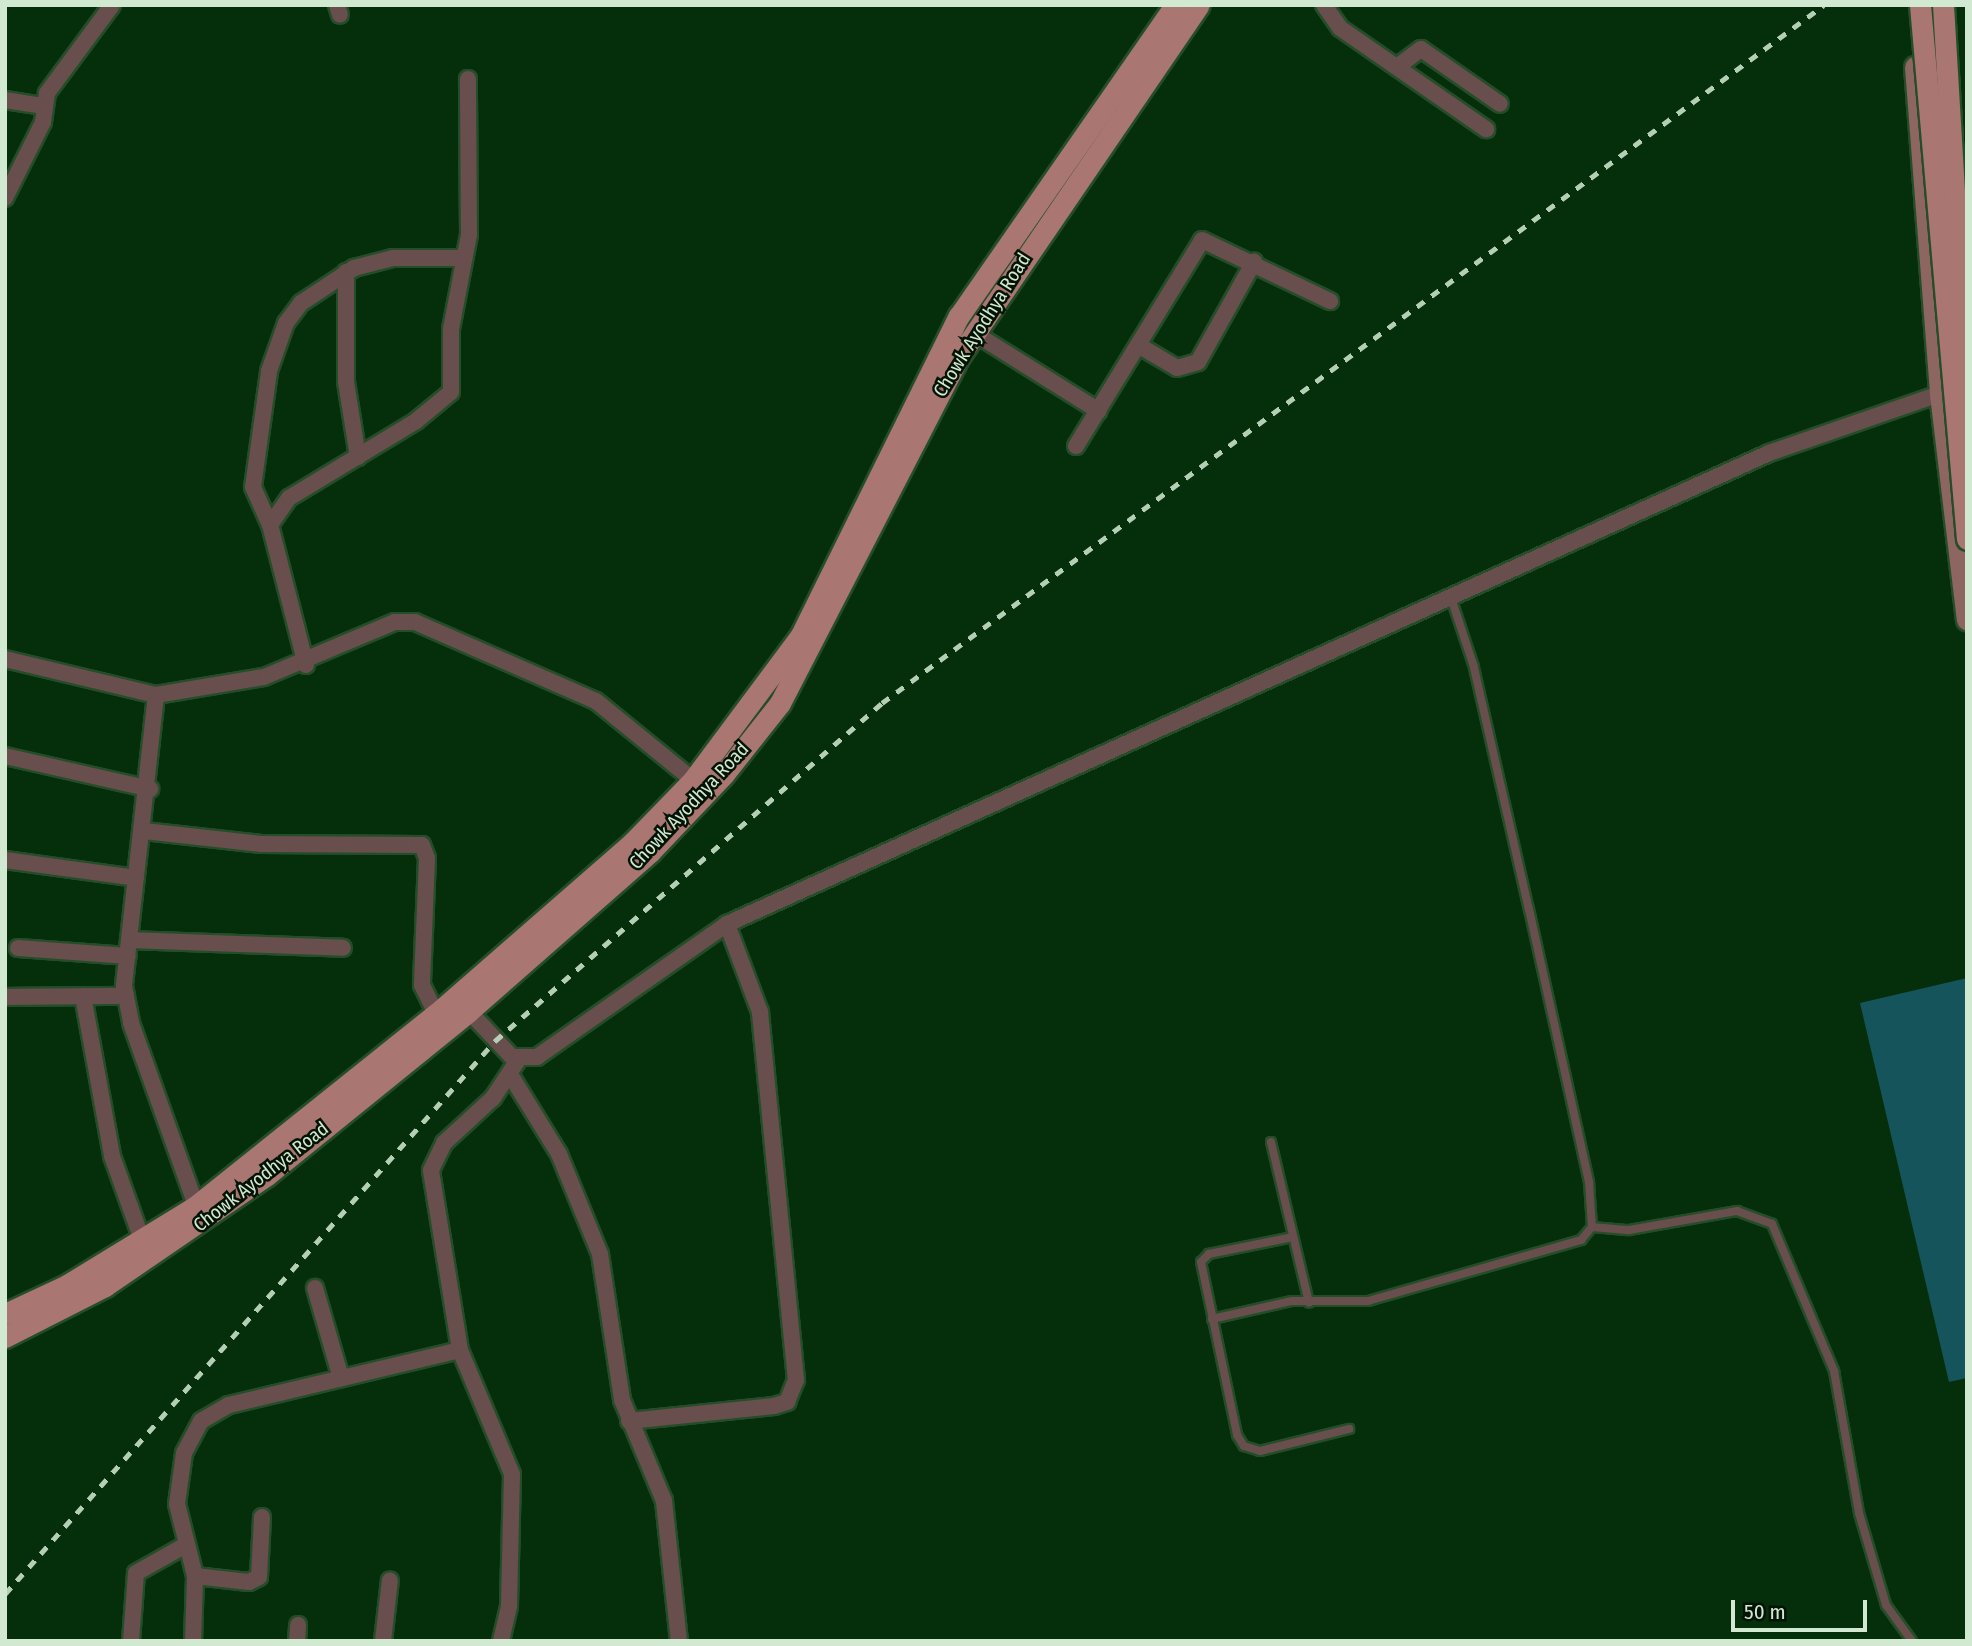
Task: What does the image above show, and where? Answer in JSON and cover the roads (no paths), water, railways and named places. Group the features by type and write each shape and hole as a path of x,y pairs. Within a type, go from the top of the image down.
{"main road":[{"name":"Chowk Ayodhya Road","path":"5,1314 142,1240 196,1206 436,1014 462,1004 633,842 693,779 800,635 907,412 999,254 1175,5"},
{"name":"Chowk Ayodhya Road","path":"5,1337 78,1302 182,1238 462,1004 650,852 780,704 974,333 1199,5"},
{"path":"1920,5 1967,539"},
{"path":"1943,5 1967,405"},
{"path":"999,254 1018,266"}],"street":[{"path":"5,198 43,122 44,106 54,83 112,5"},
{"path":"1324,5 1339,28 1486,129"},
{"path":"1912,5 1940,394 1967,619"},
{"path":"1952,5 1967,261"},
{"path":"1397,67 1422,49 1500,104"},
{"path":"270,524 289,498 358,457 451,392 451,329 463,258 468,79"},
{"path":"5,100 44,106"},
{"path":"1076,446 1202,240 1254,262 1331,301"},
{"path":"306,664 270,524 253,487 278,336 301,303 346,272 393,258 463,258"},
{"path":"1138,345 1177,368 1198,362 1254,262"},
{"path":"346,272 346,382 358,457"},
{"path":"974,333 1099,411"},
{"path":"518,1060 537,1057 727,924 1449,593 1769,453 1967,386"},
{"path":"5,659 156,695 306,664 395,622 433,627 596,701 693,779"},
{"path":"156,695 149,789 128,948 126,996 196,1206"},
{"path":"5,756 149,789"},
{"path":"144,831 261,844 422,845 427,858 422,985 436,1014"},
{"path":"5,860 136,878"},
{"path":"629,1421 774,1406 786,1402 796,1380 760,1012 727,924"},
{"path":"18,948 343,948"},
{"path":"83,996 112,1157 142,1240"},
{"path":"5,997 126,996"},
{"path":"462,1004 518,1060"},
{"path":"501,1641 509,1606 512,1474 460,1350 431,1170 444,1143 511,1076 518,1060"},
{"path":"511,1076 559,1154 600,1254 629,1421 664,1501 679,1641"},
{"path":"314,1287 341,1378"},
{"path":"193,1641 195,1576 184,1546 179,1492 188,1440 201,1421 229,1405 460,1350"},
{"path":"195,1576 249,1582 259,1577 262,1517"},
{"path":"131,1641 136,1573 184,1546"},
{"path":"383,1641 390,1580"}],"lane":[{"path":"1212,1319 1309,1303 1368,1301 1581,1240 1591,1227 1589,1182 1529,910 1474,667 1449,593"},
{"path":"1271,1142 1309,1303"},
{"path":"1591,1227 1629,1230 1737,1211 1772,1224 1834,1371 1860,1513 1886,1605 1912,1641"},
{"path":"1293,1237 1203,1257 1212,1319 1244,1446 1260,1451 1349,1429"}],"water":[{"path":"1967,978 1967,1378 1949,1382 1860,1003"}],"railway":[{"path":"5,1594 495,1041 882,703 1824,5"}]}
